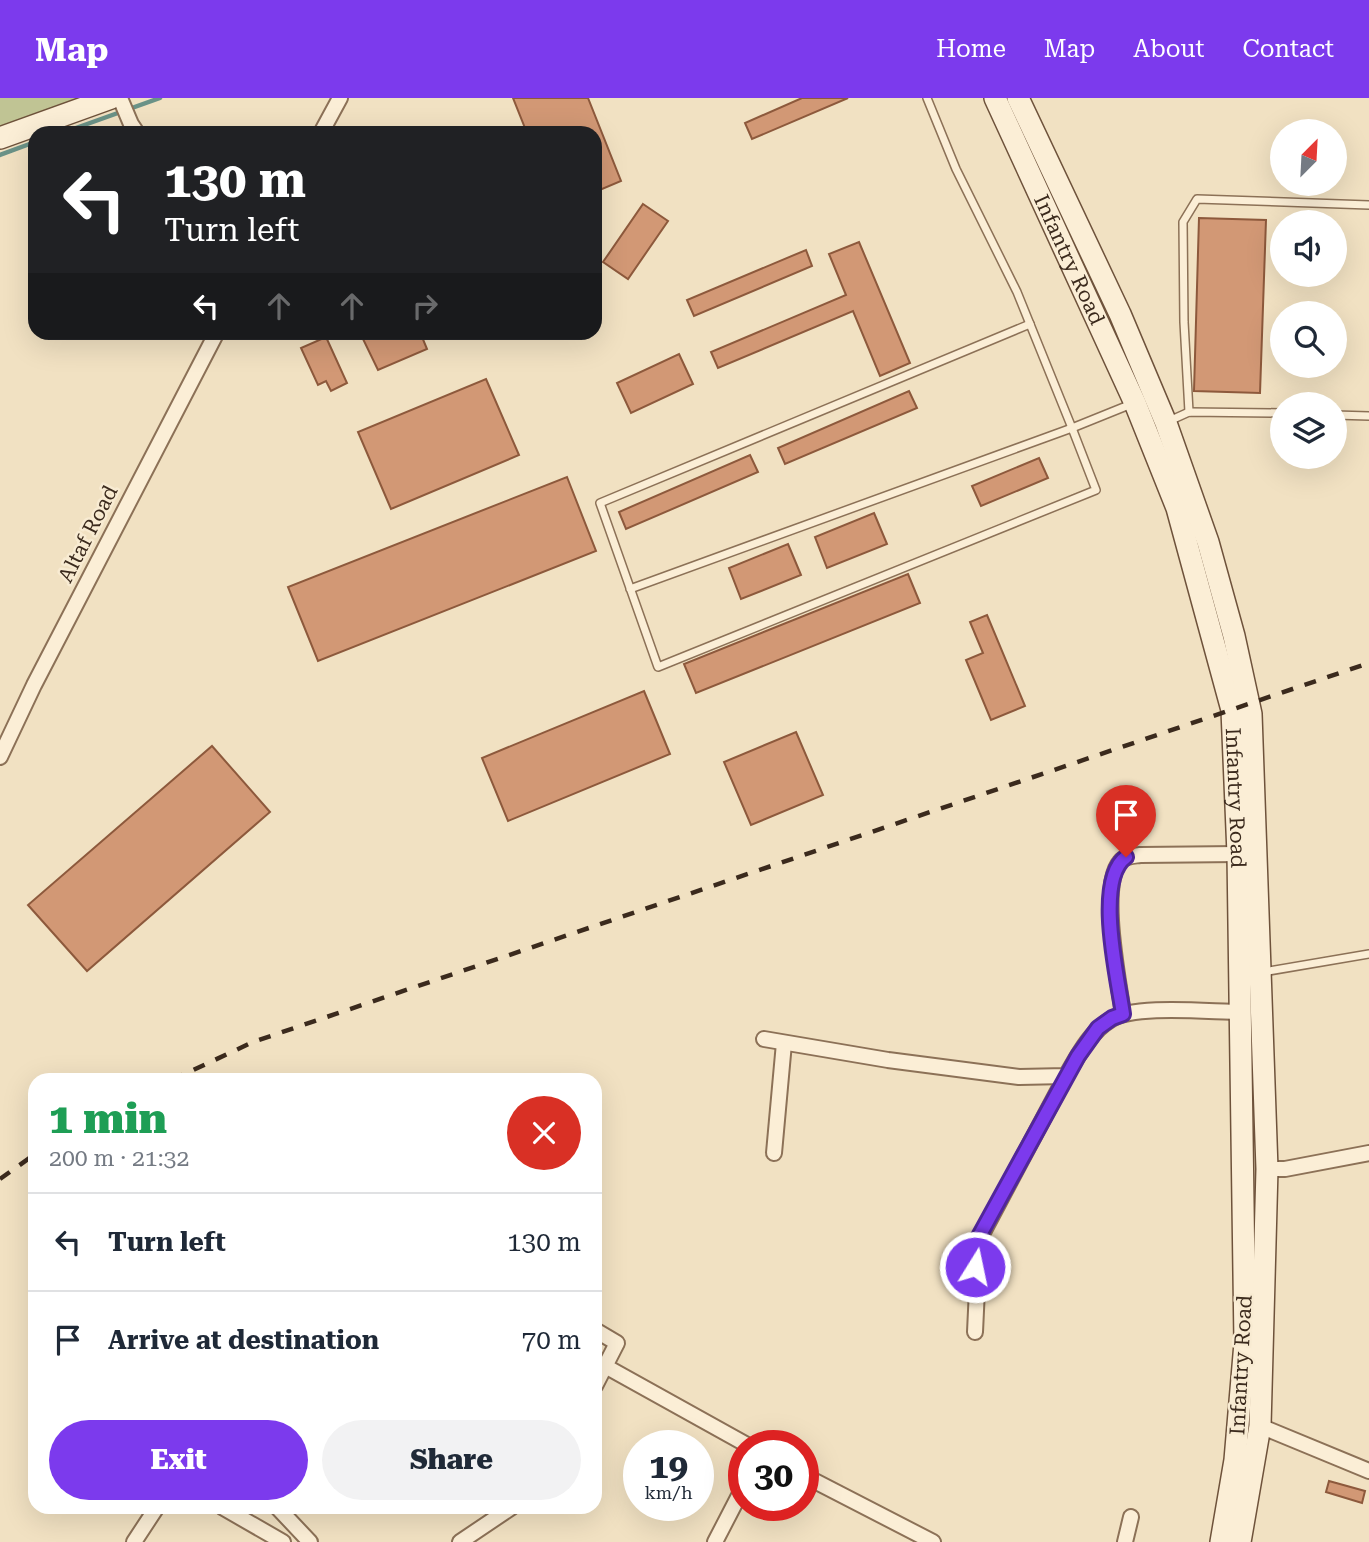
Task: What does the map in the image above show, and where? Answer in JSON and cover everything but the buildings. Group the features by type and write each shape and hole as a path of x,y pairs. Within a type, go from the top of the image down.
{"main road":[{"path":"33,126 111,98"},
{"name":"Infantry Road","path":"995,98 1144,399 1166,423 1208,541 1234,636 1251,714 1250,973 1241,1012 1245,1343 1235,1460 1221,1542"},
{"name":"Infantry Road","path":"1018,98 1120,314 1144,399 1147,433 1177,508 1233,710 1238,854 1266,1169 1260,1426 1240,1542"},
{"path":"0,138 28,128"}],"street":[{"path":"120,98 133,126"},
{"path":"325,126 340,98"},
{"name":"Altaf Road","path":"0,757 34,685 213,340"},
{"path":"1123,1014 1110,919 1112,883 1120,862 1126,857 1140,855 1238,854"},
{"path":"975,1332 977,1289 972,1253 1066,1076 1098,1028 1123,1014 1150,1011 1241,1012"},
{"path":"764,1039 1019,1077 1066,1076"},
{"path":"774,1153 785,1043"},
{"path":"1266,1169 1285,1169 1369,1153"},
{"path":"602,1334 617,1343 602,1372"},
{"path":"605,1366 728,1434"},
{"path":"1260,1426 1369,1471"},
{"path":"819,1483 933,1542"},
{"path":"134,1542 152,1514"},
{"path":"234,1514 284,1542"},
{"path":"284,1514 310,1542"},
{"path":"460,1542 502,1514"},
{"path":"715,1542 728,1517"},
{"path":"1125,1542 1131,1517"}],"lane":[{"path":"927,98 956,169 1017,292 1030,324 1072,428 1096,490 658,667 600,503 1030,324"},
{"path":"1189,412 1184,322 1183,222 1197,199 1369,205"},
{"path":"630,589 1072,428 1144,399"},
{"path":"1147,433 1189,412 1270,413"},
{"path":"1347,415 1369,416"},
{"path":"1250,973 1369,954"}],"green space":[{"path":"0,98 113,98 38,126 28,126 28,130 0,140"}],"waterway":[{"path":"82,126 160,98"},
{"path":"0,155 28,145"}],"railway":[{"path":"187,1073 253,1042 1369,663"},
{"path":"0,1179 28,1159"}],"route":[{"path":"975,1267 972,1253 977,1240 1066,1076 1098,1028 1123,1014 1110,904 1116,870 1126,857"}]}
